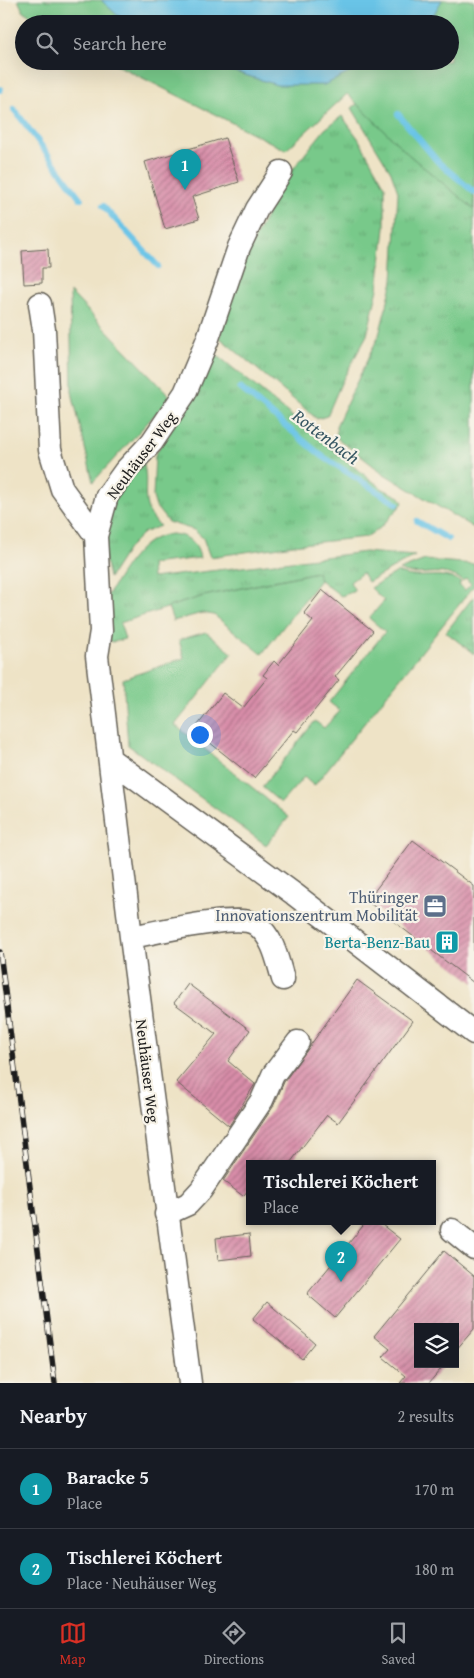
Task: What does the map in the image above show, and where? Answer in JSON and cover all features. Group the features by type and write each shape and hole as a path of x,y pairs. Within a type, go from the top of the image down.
{"street":[{"name":"Neuhäuser Weg","path":"190,1383 166,1214 97,656 102,631 96,536 106,496 152,442 185,393 207,340 239,247 256,208 282,172"},
{"path":"40,304 44,330 50,450 62,489 96,536"},
{"path":"110,759 294,894 474,1034"},
{"path":"131,938 232,919 255,923 273,943 282,979"},
{"path":"166,1214 188,1204 201,1190 262,1100 273,1075 298,1042"},
{"path":"452,1230 474,1248"}],"green space":[{"path":"18,0 474,0 474,209 409,155 347,94 286,150 127,70 459,70 459,15 29,15 23,11"},
{"path":"401,70 474,174 474,528 384,474 337,438 336,426 379,335 393,281 398,192 391,172 352,108"},
{"path":"342,116 358,138 385,186 385,228 378,289 367,335 342,381 327,416 317,419 220,338 222,304 284,180 325,129"},
{"path":"70,292 171,397 93,482 72,392"},
{"path":"217,355 358,470 383,489 400,497 403,503 380,528 366,537 210,557 203,538 194,530 168,522 156,507 153,497 155,455 209,359"},
{"path":"143,462 148,510 160,526 143,533 129,547 109,578 103,549 109,506"},
{"path":"171,534 190,540 199,552 200,558 151,564 152,578 365,552 415,556 368,582 362,573 350,582 355,591 341,596 320,580 317,572 204,596 120,623 125,639 112,642 108,639 105,599 140,549 159,537"},
{"path":"425,560 474,564 474,586 314,786 304,777 281,803 262,787 315,721 324,728 340,711 329,702 385,632 369,618 384,601 371,588 397,572 413,576 445,576 453,578 461,582 459,585 465,590 471,584 466,578 463,581 455,576 446,574 415,574 399,570"},
{"path":"317,572 320,580 262,654 214,615 202,613 173,621 168,607 204,596"},
{"path":"474,596 474,654 446,632"},
{"path":"206,632 232,653 175,725 289,817 266,845 128,745 123,679 184,658 179,640"}],"water":[{"path":"101,0 442,0 433,15 117,15"},
{"path":"229,70 355,70 324,85 277,85"}],"building":[{"path":"225,138 239,182 192,197 199,219 165,229 145,162"},
{"path":"48,249 49,268 42,268 42,283 24,284 22,251"},
{"path":"322,590 373,631 335,677 339,680 297,732 294,730 254,778 194,730 223,693 243,708 267,678 263,675 274,661 278,665 313,621 304,613"},
{"name":"Berta-Benz-Bau","path":"413,840 474,886 474,983 367,901"},
{"path":"357,980 413,1021 338,1123 327,1115 292,1160 246,1160 246,1193 243,1196 223,1181 273,1107 284,1082"},
{"path":"188,984 250,1030 228,1061 255,1084 229,1126 176,1082 216,1034 174,1003"},
{"path":"364,1225 382,1225 400,1239 335,1318 307,1294"},
{"path":"249,1234 251,1256 218,1260 216,1238"},
{"path":"444,1251 474,1276 474,1329 459,1346 459,1323 414,1323 414,1368 442,1368 429,1383 400,1383 406,1376 383,1357 390,1349 374,1336"},
{"path":"267,1302 315,1343 302,1359 253,1319"}],"waterway":[{"name":"Rottenbach","path":"14,109 81,199"},
{"path":"398,114 438,162 474,192"},
{"name":"Rottenbach","path":"103,206 158,266"},
{"name":"Rottenbach","path":"240,388 322,456 397,504"},
{"name":"Rottenbach","path":"417,521 448,539"}],"railway":[{"path":"0,952 55,1383"}],"place":[{"name":"Baracke 5","path":"185,190"},
{"name":"Thüringer Innovationszentrum Mobilität","path":"435,906"},
{"name":"Berta-Benz-Bau","path":"447,942"},
{"name":"Tischlerei Köchert","path":"341,1282"}]}
